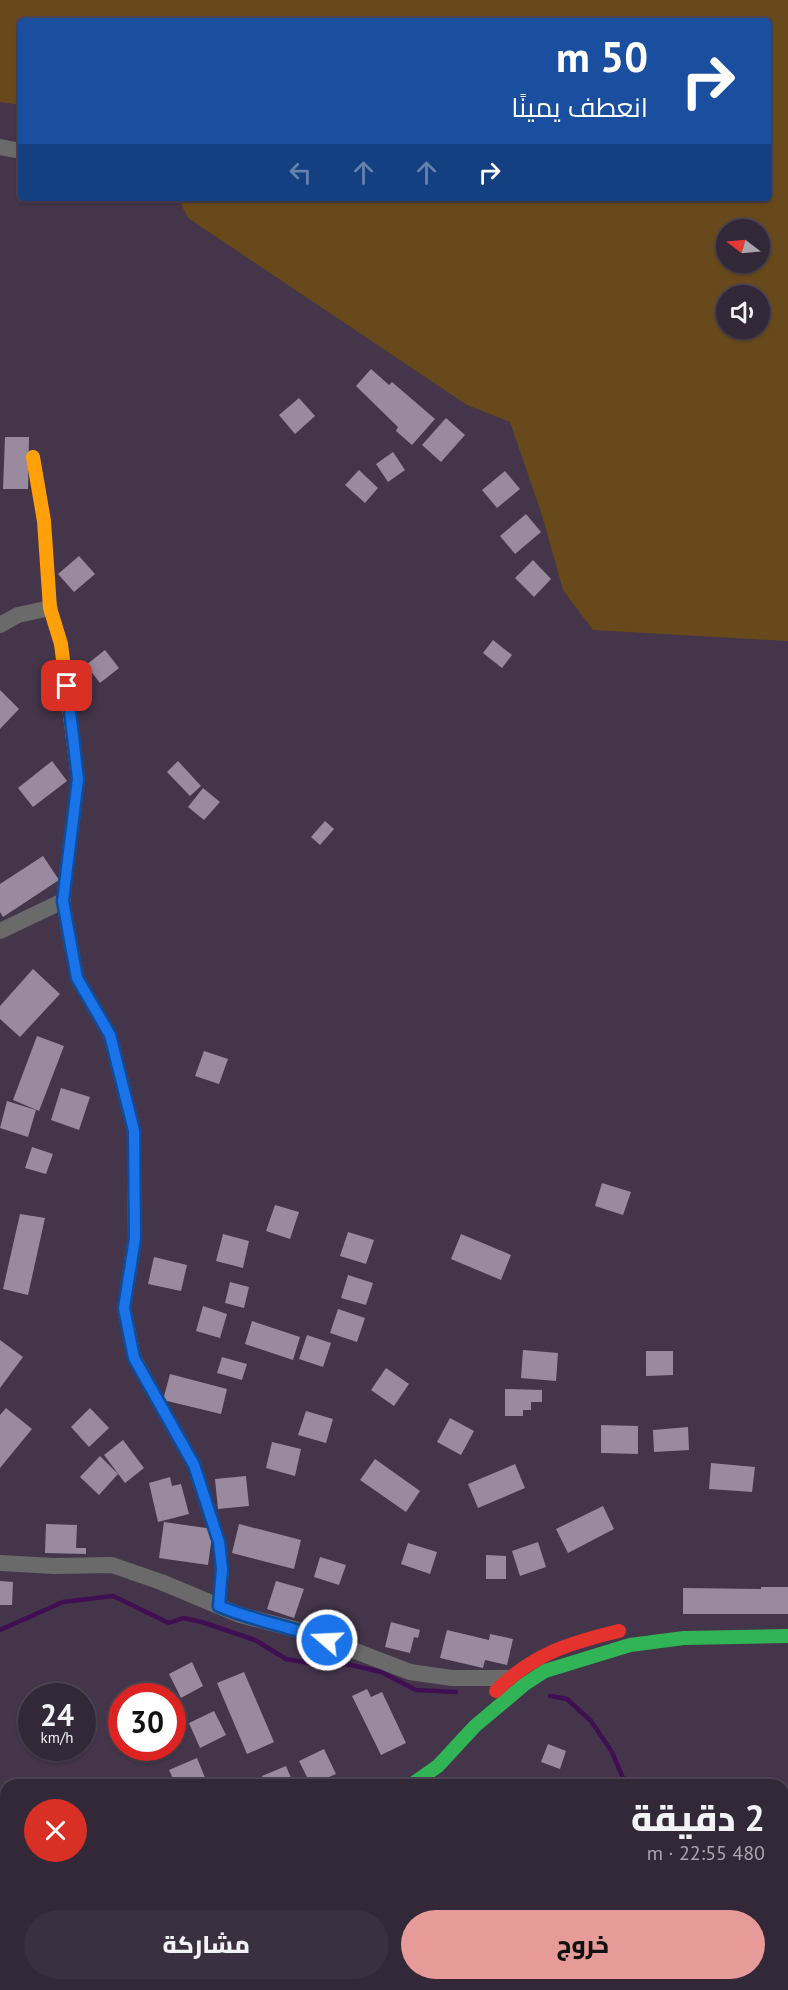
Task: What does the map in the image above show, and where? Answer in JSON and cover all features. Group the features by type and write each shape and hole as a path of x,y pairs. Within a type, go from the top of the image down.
{"street":[{"path":"0,147 18,150"},
{"path":"33,457 44,521 50,608 61,644 78,779 63,901 77,978 110,1035 134,1131 135,1238 124,1308 134,1358 194,1465 219,1542 222,1569 219,1606"},
{"path":"0,625 18,615 50,608"},
{"path":"0,931 63,901"},
{"path":"0,1563 54,1566 112,1565 161,1581 240,1615 306,1632 410,1672 452,1678 508,1678"},
{"path":"475,1726 491,1696 520,1667 549,1651 595,1637 634,1629"},
{"path":"420,1779 438,1766 475,1726 525,1684 545,1671 630,1645 684,1638 788,1636"}],"shaded area":[{"path":"0,0 788,0 788,641 593,630 563,590 542,515 510,422 467,405 188,218 180,201 771,201 771,18 18,18 18,105 0,102"}],"building":[{"path":"371,369 389,385 392,382 435,419 412,445 396,431 398,427 356,386"},
{"path":"299,398 315,416 295,434 279,415"},
{"path":"446,418 465,435 441,462 422,445"},
{"path":"5,437 29,437 28,489 3,489"},
{"path":"393,452 405,470 388,482 376,464"},
{"path":"359,470 378,488 365,503 345,485"},
{"path":"505,471 520,489 497,508 482,490"},
{"path":"526,514 541,532 515,554 500,536"},
{"path":"79,556 95,574 74,592 58,574"},
{"path":"533,560 551,579 534,597 515,578"},
{"path":"493,640 512,655 502,668 483,653"},
{"path":"105,650 119,668 100,683 86,665"},
{"path":"0,690 19,709 0,729"},
{"path":"52,761 67,781 33,807 18,788"},
{"path":"178,761 201,786 190,796 167,772"},
{"path":"203,788 220,802 204,820 188,807"},
{"path":"325,821 334,829 320,845 311,837"},
{"path":"43,856 59,880 3,917 0,912 0,884"},
{"path":"33,969 60,994 20,1037 0,1019 0,1006"},
{"path":"37,1036 64,1046 39,1111 13,1100"},
{"path":"204,1051 228,1059 219,1084 195,1076"},
{"path":"61,1088 90,1097 79,1130 51,1120"},
{"path":"7,1101 36,1110 28,1137 0,1128"},
{"path":"32,1147 53,1154 46,1174 25,1168"},
{"path":"602,1183 631,1192 623,1215 595,1206"},
{"path":"275,1205 299,1212 290,1239 266,1231"},
{"path":"20,1214 45,1218 28,1295 3,1289"},
{"path":"348,1232 374,1240 366,1264 340,1256"},
{"path":"223,1234 249,1241 243,1268 216,1261"},
{"path":"461,1234 511,1255 501,1280 451,1259"},
{"path":"154,1257 187,1265 181,1291 148,1284"},
{"path":"348,1275 373,1283 366,1305 341,1298"},
{"path":"230,1282 249,1287 244,1308 225,1303"},
{"path":"203,1306 227,1314 220,1338 196,1331"},
{"path":"338,1309 365,1318 357,1342 330,1333"},
{"path":"252,1321 300,1337 293,1360 245,1344"},
{"path":"307,1335 331,1343 323,1367 299,1359"},
{"path":"0,1340 23,1357 0,1388"},
{"path":"523,1350 558,1353 556,1381 521,1378"},
{"path":"646,1351 673,1351 673,1375 646,1376"},
{"path":"222,1357 247,1364 242,1380 217,1373"},
{"path":"386,1368 409,1384 394,1406 371,1390"},
{"path":"170,1374 227,1389 221,1414 163,1400"},
{"path":"505,1389 542,1390 542,1402 531,1402 531,1410 523,1410 523,1416 505,1416"},
{"path":"6,1408 32,1429 0,1468 0,1415"},
{"path":"90,1408 109,1428 89,1447 71,1427"},
{"path":"306,1411 333,1419 326,1443 298,1435"},
{"path":"450,1418 474,1431 461,1455 437,1442"},
{"path":"601,1425 638,1426 638,1454 601,1453"},
{"path":"688,1427 689,1450 654,1452 653,1430"},
{"path":"123,1440 144,1468 125,1483 104,1455"},
{"path":"272,1442 301,1449 295,1476 266,1468"},
{"path":"100,1456 118,1474 99,1495 80,1477"},
{"path":"375,1459 420,1491 406,1512 360,1480"},
{"path":"711,1463 755,1467 752,1492 709,1489"},
{"path":"515,1464 525,1488 478,1508 468,1484"},
{"path":"246,1476 249,1506 218,1509 215,1479"},
{"path":"170,1477 172,1486 181,1484 189,1514 158,1522 149,1483"},
{"path":"603,1506 614,1529 568,1553 556,1529"},
{"path":"164,1522 213,1529 208,1565 159,1558"},
{"path":"46,1524 77,1525 76,1548 86,1548 86,1554 45,1553"},
{"path":"239,1524 301,1540 294,1569 232,1553"},
{"path":"538,1542 546,1567 520,1576 512,1551"},
{"path":"408,1543 437,1552 430,1574 401,1564"},
{"path":"486,1555 506,1556 506,1579 486,1579"},
{"path":"320,1557 346,1565 339,1585 314,1577"},
{"path":"0,1581 13,1582 12,1605 0,1605"},
{"path":"276,1581 304,1589 294,1618 267,1609"},
{"path":"761,1587 788,1587 788,1614 683,1614 683,1588 761,1589"},
{"path":"391,1622 420,1630 418,1638 414,1637 410,1653 385,1647"},
{"path":"447,1630 489,1640 490,1634 513,1639 507,1665 485,1660 483,1668 440,1658"},
{"path":"192,1662 203,1686 186,1695 186,1683 174,1683 169,1674"},
{"path":"244,1672 274,1742 247,1754 217,1683"},
{"path":"367,1689 371,1697 382,1692 406,1743 381,1755 352,1696"},
{"path":"214,1711 226,1735 200,1748 189,1723"},
{"path":"548,1744 566,1751 560,1769 541,1762"},
{"path":"324,1749 336,1774 325,1779 308,1779 299,1761"},
{"path":"197,1758 206,1779 173,1779 169,1770"},
{"path":"286,1766 291,1779 263,1779 262,1776"}],"waterway":[{"path":"0,1630 63,1602 113,1596 169,1623 183,1618 255,1640 286,1659 320,1665 347,1664 381,1672 416,1690 456,1692"},
{"path":"550,1696 567,1699 591,1721 612,1752 623,1779"}],"traffic: fast":[{"path":"71,945 77,978 110,1035 134,1131 134,1159"},
{"path":"151,1388 194,1465 219,1542 222,1569 219,1606"},
{"path":"420,1779 438,1766 475,1726 525,1684 545,1671 630,1645 684,1638 788,1636"}],"traffic: slow":[{"path":"33,457 44,521 50,608 61,644 78,779 63,901 71,945"},
{"path":"134,1159 135,1238 124,1308 134,1357 151,1388"}],"traffic: jam":[{"path":"496,1691 510,1678 538,1659 584,1640 619,1631"}],"route":[{"path":"67,686 78,779 63,901 77,978 110,1035 134,1131 135,1238 124,1308 134,1358 194,1465 219,1542 222,1569 219,1606 240,1615 306,1632 327,1640"}]}
